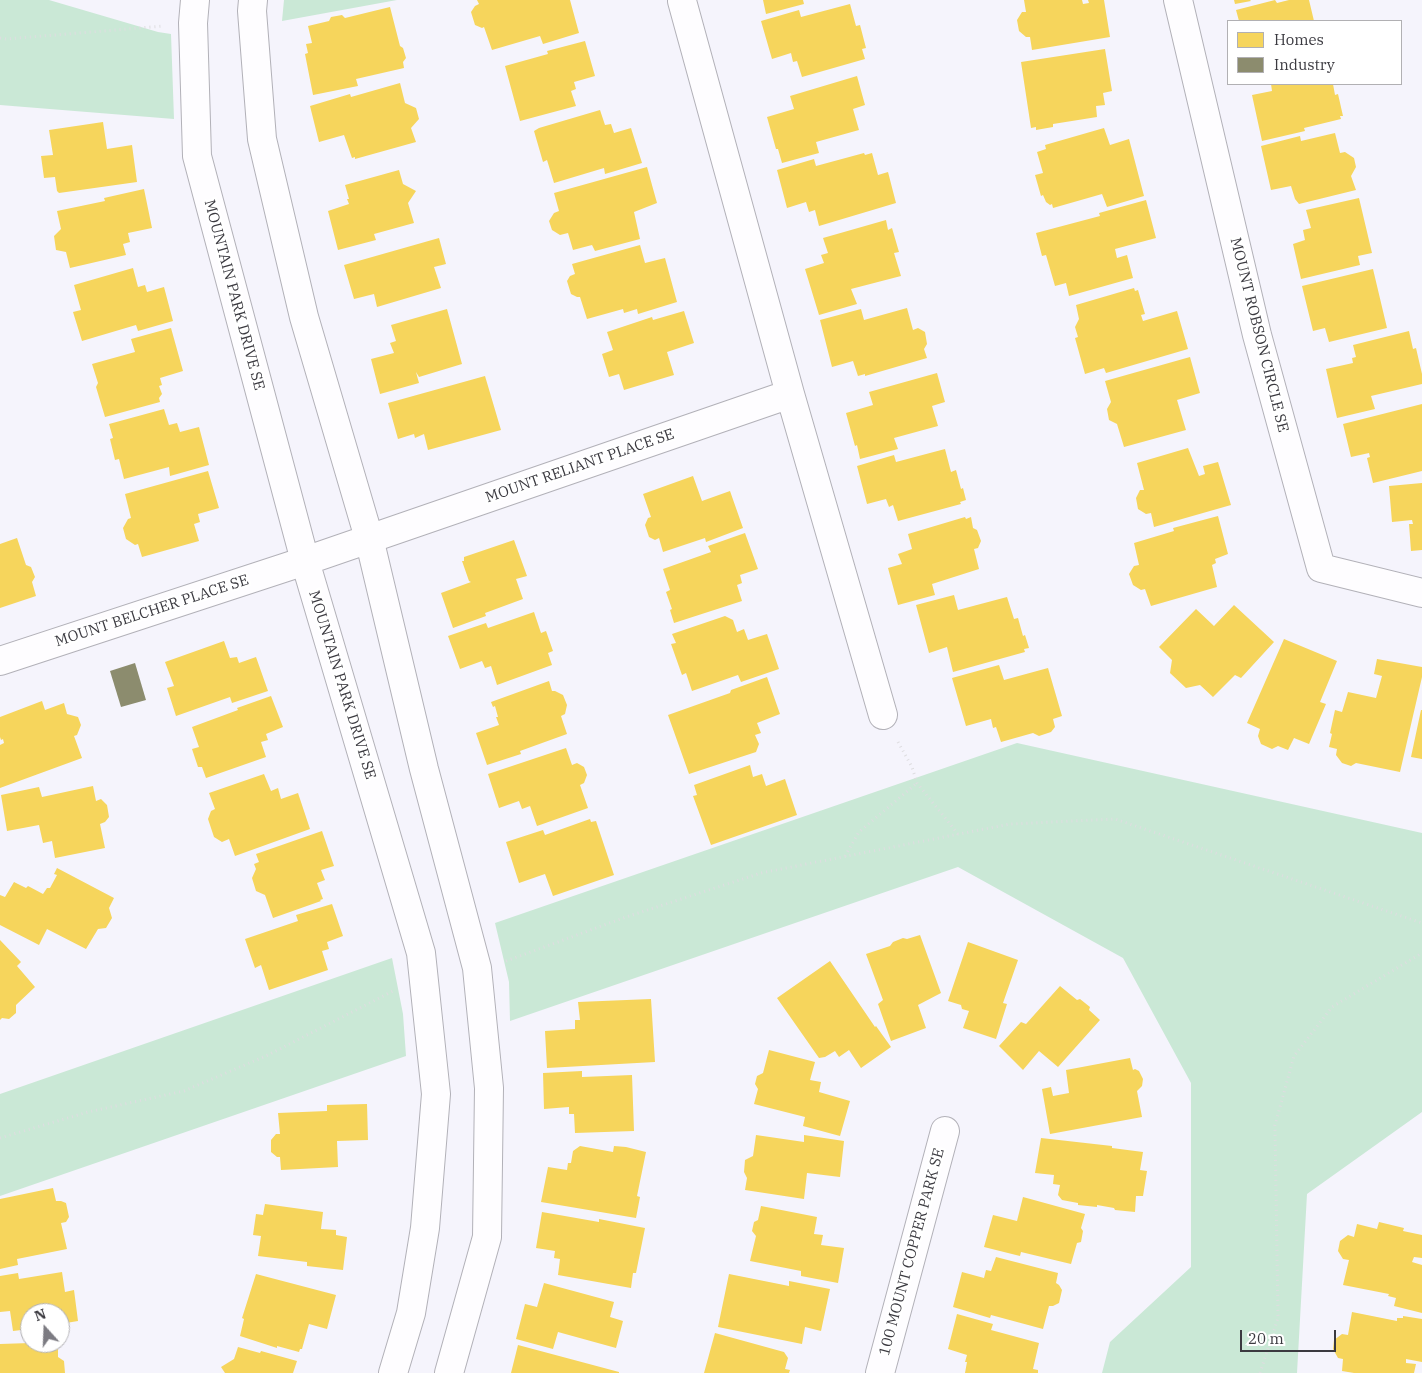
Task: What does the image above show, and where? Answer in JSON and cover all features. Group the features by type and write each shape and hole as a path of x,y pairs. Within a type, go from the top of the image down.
{"street":[{"path":"253,0 252,11 262,139 304,317 369,538 424,769 477,968 489,1088 487,1237 449,1373"},
{"name":"MOUNT ROBSON CIRCLE SE","path":"1178,0 1257,335 1321,568 1422,593"},
{"path":"682,2 790,394 883,715"},
{"name":"MOUNTAIN PARK DRIVE SE","path":"194,12 197,156 305,561 421,953 436,1094 425,1228 411,1313 393,1373"},
{"name":"MOUNT RELIANT PLACE SE","path":"305,561 790,394"},
{"name":"MOUNT BELCHER PLACE SE","path":"0,662 305,561"},
{"name":"100 MOUNT COPPER PARK SE","path":"880,1373 945,1131"}],"path":[{"path":"0,38 6,39 194,12"},
{"path":"883,715 912,768 917,783 958,834"},
{"path":"846,856 859,832 917,783"},
{"path":"501,962 626,917 761,873 1010,824 1115,819 1422,923"},
{"path":"1260,1373 1278,1318 1275,1125 1294,1056 1332,1007 1422,953"},
{"path":"0,1138 88,1112 184,1091 268,1055 402,986"}],"green space":[{"path":"0,0 49,0 158,32 171,34 174,119 0,105"},
{"path":"284,0 397,0 282,21"},
{"path":"1017,743 1422,833 1422,1112 1307,1194 1297,1373 1102,1373 1110,1342 1191,1267 1191,1083 1123,958 958,867 510,1021 509,982 495,923"},
{"path":"392,958 403,1014 406,1056 0,1196 0,1094"}],"building: Homes":[{"path":"477,0 570,0 579,33 543,44 540,36 492,50 484,27 475,25 471,12 479,4"},
{"path":"763,0 803,0 804,4 766,14"},
{"path":"1024,0 1082,0 1083,4 1089,3 1088,0 1104,0 1110,37 1032,50 1030,37 1026,37 1019,31 1017,20 1022,12 1026,12"},
{"path":"1234,0 1250,0 1251,1 1235,4"},
{"path":"1275,0 1277,3 1289,0 1309,0 1314,20 1239,20 1236,10"},
{"path":"850,4 856,26 860,25 866,48 862,49 865,59 802,77 797,61 793,62 791,53 772,59 761,21 799,10 801,17"},
{"path":"390,7 400,46 403,48 406,58 403,62 404,68 356,79 358,86 313,95 305,54 308,53 306,44 312,43 308,26 329,21 331,17 342,15 345,18"},
{"path":"585,41 595,76 574,82 576,89 571,91 576,106 520,121 505,66 548,54 547,51"},
{"path":"1105,49 1112,91 1103,93 1105,105 1096,106 1097,117 1053,124 1053,127 1036,130 1036,127 1031,128 1021,62"},
{"path":"857,76 865,105 853,109 859,130 816,142 819,153 782,163 767,117 794,109 790,96"},
{"path":"400,83 405,103 416,108 419,119 411,128 416,142 355,159 355,157 352,158 344,135 319,142 310,106 350,94 351,97"},
{"path":"1271,85 1333,85 1335,95 1338,94 1343,116 1340,116 1341,119 1304,128 1305,131 1262,141 1252,95 1272,91"},
{"path":"600,110 605,125 611,124 614,133 631,128 642,163 605,174 604,168 554,183 547,160 543,162 534,131"},
{"path":"103,122 107,149 132,145 137,182 59,193 55,177 44,178 41,156 53,155 49,130"},
{"path":"1104,128 1110,145 1129,139 1144,196 1107,207 1102,194 1053,208 1052,204 1050,205 1046,202 1043,195 1041,196 1035,175 1043,173 1037,152 1046,149 1045,145"},
{"path":"1335,133 1340,153 1345,152 1354,158 1356,167 1351,176 1356,190 1299,204 1295,199 1291,186 1271,190 1261,146 1300,136 1301,141"},
{"path":"864,153 865,155 872,153 878,175 888,172 896,203 819,226 815,210 809,212 806,202 787,208 777,170 814,159 816,166"},
{"path":"647,167 657,203 634,212 640,239 595,251 592,245 573,250 568,233 560,235 552,230 549,221 554,213 559,211 554,193"},
{"path":"399,170 403,184 416,191 408,203 414,223 374,234 376,240 338,250 328,211 349,204 345,185"},
{"path":"144,189 152,228 128,233 130,242 123,244 126,255 70,268 66,252 56,250 54,236 61,229 57,211 105,201 104,198"},
{"path":"1359,198 1372,253 1358,256 1360,265 1301,279 1293,244 1305,240 1303,230 1311,228 1306,210"},
{"path":"1146,200 1156,238 1115,249 1117,258 1127,255 1133,278 1069,296 1066,283 1055,286 1046,255 1042,256 1036,233 1100,216 1099,213"},
{"path":"886,220 888,230 892,228 899,252 894,253 901,276 851,289 857,304 819,315 805,269 824,263 821,255 828,253 823,238"},
{"path":"439,238 446,264 434,267 441,288 377,307 374,294 354,299 344,265"},
{"path":"640,245 645,263 665,258 677,302 638,314 637,309 624,313 623,309 587,319 580,297 571,294 567,281 570,276 575,274 572,264"},
{"path":"133,268 138,287 145,285 147,292 164,287 173,321 138,331 136,325 82,341 73,312 81,310 74,285"},
{"path":"1373,269 1387,328 1329,342 1325,328 1313,331 1302,286"},
{"path":"1134,288 1135,291 1138,290 1145,314 1141,315 1143,321 1177,311 1188,349 1106,373 1104,368 1085,374 1075,338 1078,337 1075,327 1079,319 1076,305"},
{"path":"907,308 913,330 918,328 925,332 927,344 924,349 927,358 865,376 865,374 858,376 853,361 832,367 820,320 861,309 864,320"},
{"path":"447,309 462,364 419,377 416,372 419,383 380,394 371,359 394,353 390,343 396,341 391,325"},
{"path":"684,311 694,343 667,352 674,375 624,390 619,374 609,377 602,354 613,350 607,332 652,317 653,320"},
{"path":"171,328 183,371 160,378 162,385 159,386 162,394 159,398 160,402 105,417 96,387 98,383 92,364 135,352 131,339"},
{"path":"1409,331 1413,349 1416,348 1422,374 1422,384 1371,396 1375,409 1337,418 1326,369 1353,363 1352,358 1356,357 1353,345"},
{"path":"1190,357 1200,393 1177,400 1186,430 1124,447 1117,424 1109,420 1107,409 1111,402 1105,381"},
{"path":"937,373 945,402 932,406 938,426 894,438 898,449 860,459 846,413 873,405 869,392"},
{"path":"485,376 501,430 428,450 424,434 415,438 414,434 398,439 388,403"},
{"path":"1422,404 1422,471 1373,483 1367,458 1370,457 1369,453 1351,457 1343,424"},
{"path":"164,409 169,425 177,423 180,432 199,427 209,465 170,476 169,467 124,479 119,459 115,460 110,439 113,438 109,424"},
{"path":"1188,448 1199,476 1205,474 1203,466 1218,462 1231,505 1154,527 1151,513 1146,514 1138,509 1136,498 1140,490 1144,490 1137,463"},
{"path":"945,449 951,472 956,470 961,489 963,488 966,500 960,502 961,504 898,521 893,505 889,507 886,499 867,504 857,466 894,455 896,462"},
{"path":"208,471 219,508 198,514 200,522 194,524 199,541 142,557 138,544 135,545 126,539 123,528 128,519 131,518 125,494"},
{"path":"693,476 702,501 730,491 743,528 706,542 705,538 663,552 659,538 655,540 649,537 645,525 648,518 651,517 643,494"},
{"path":"1422,483 1422,550 1411,551 1409,524 1413,524 1412,520 1392,522 1389,486"},
{"path":"1218,516 1228,554 1215,559 1216,563 1212,565 1217,587 1151,606 1145,589 1141,590 1133,585 1129,574 1134,566 1139,565 1134,543 1174,531 1173,528"},
{"path":"965,517 966,519 971,517 973,528 977,530 981,541 978,548 974,549 979,569 932,584 935,595 898,605 888,568 902,564 898,554 912,549 908,534"},
{"path":"745,533 758,569 740,575 742,583 737,585 742,601 674,623 670,610 672,609 666,592 670,590 663,569 711,552 708,546"},
{"path":"17,538 26,565 31,567 35,577 32,582 36,596 0,608 0,544"},
{"path":"514,540 527,576 516,579 523,599 485,613 486,616 453,628 441,593 471,582 462,561 464,561 464,557"},
{"path":"954,595 958,610 1007,597 1014,619 1018,618 1023,636 1025,635 1029,648 1024,649 1025,652 953,672 947,647 929,653 916,605"},
{"path":"1234,605 1274,642 1241,678 1235,675 1213,697 1200,685 1186,688 1170,673 1172,660 1159,647 1196,609 1214,626"},
{"path":"534,612 541,633 546,631 553,651 548,653 552,665 497,685 491,666 485,668 482,661 460,669 448,636 486,623 488,628"},
{"path":"725,616 733,620 737,632 744,629 748,640 767,634 779,669 741,682 738,675 692,691 686,673 682,675 671,644 676,643 672,634"},
{"path":"1284,639 1337,661 1320,702 1326,704 1309,744 1294,738 1288,750 1278,746 1272,749 1261,744 1258,736 1260,729 1247,723"},
{"path":"224,641 230,658 237,657 239,663 256,657 268,691 232,703 230,697 176,716 167,688 174,686 165,662"},
{"path":"1377,659 1422,667 1422,677 1400,772 1356,763 1351,766 1342,763 1336,755 1337,749 1329,747 1335,710 1342,712 1348,692 1376,698 1382,676 1374,674"},
{"path":"999,665 1004,680 1048,668 1062,716 1053,719 1055,727 1051,732 1039,736 1033,733 1001,742 996,727 993,728 991,719 966,726 952,678"},
{"path":"767,677 780,714 757,723 761,733 755,735 759,744 756,752 689,774 668,715 730,693 731,690"},
{"path":"549,681 552,691 563,695 567,705 565,714 561,716 567,734 520,751 521,754 487,765 476,733 499,725 495,706 493,707 491,702"},
{"path":"271,696 283,727 266,734 268,740 261,742 266,757 206,778 202,767 198,767 192,749 199,747 192,727"},
{"path":"42,701 45,710 64,703 67,714 78,717 81,725 77,735 74,736 82,758 0,788 0,745 4,743 0,737 0,717"},
{"path":"1422,710 1422,759 1411,757"},
{"path":"566,748 572,765 577,763 584,767 587,775 584,783 580,785 588,808 537,826 530,806 522,809 519,801 499,808 488,774"},
{"path":"750,765 753,777 762,774 766,786 785,779 797,815 711,845 693,796 697,795 694,785"},
{"path":"264,774 271,791 278,788 281,799 298,793 310,829 235,856 229,839 222,842 214,837 208,819 211,811 215,809 209,793"},
{"path":"93,786 96,801 101,799 107,805 109,817 100,824 105,848 55,858 52,841 43,843 39,825 7,831 1,795 39,787 42,797"},
{"path":"590,819 591,822 596,821 614,875 553,896 545,874 519,883 506,842 543,830 545,835"},
{"path":"322,831 334,866 321,870 325,880 317,883 323,899 273,918 265,895 256,891 252,878 256,869 254,864 259,862 256,854"},
{"path":"57,868 114,898 109,908 112,918 106,928 98,929 86,949 47,929 39,945 0,925 0,895 5,897 14,882 26,888 28,886 43,894 47,888 50,888 57,875 54,874"},
{"path":"332,904 343,936 327,942 329,949 322,951 328,970 269,990 261,965 255,968 245,939 298,921 296,915"},
{"path":"920,935 941,993 918,1005 926,1028 891,1041 878,1004 883,1000 866,954 890,946 893,942 903,938 907,939"},
{"path":"0,940 21,962 17,966 35,987 16,1005 16,1013 9,1019 2,1018 0,1020"},
{"path":"968,942 1018,960 1003,1003 1007,1004 996,1039 963,1028 969,1011 962,1009 961,1005 948,1001"},
{"path":"830,961 891,1047 861,1068 849,1050 839,1057 835,1051 819,1058 777,998"},
{"path":"1060,986 1077,1000 1080,999 1090,1007 1089,1010 1100,1020 1058,1067 1039,1051 1023,1070 999,1046 1021,1022 1026,1024"},
{"path":"651,999 655,1062 547,1068 545,1031 575,1029 575,1020 580,1020 578,1002"},
{"path":"769,1050 815,1062 810,1080 821,1082 819,1092 850,1101 840,1136 803,1126 805,1117 754,1104 758,1089 755,1084 757,1076 763,1073"},
{"path":"1130,1058 1133,1070 1139,1071 1143,1079 1142,1086 1137,1091 1142,1117 1050,1134 1042,1089 1051,1087 1053,1096 1069,1093 1066,1070"},
{"path":"582,1071 582,1077 632,1075 634,1131 575,1133 574,1114 569,1114 569,1107 544,1109 543,1073"},
{"path":"367,1104 368,1140 337,1141 338,1167 281,1170 280,1157 271,1152 271,1140 276,1134 280,1134 278,1113 327,1111 327,1105"},
{"path":"756,1135 804,1142 804,1135 844,1141 840,1177 807,1173 804,1199 745,1190 747,1178 744,1172 745,1160 753,1156"},
{"path":"1041,1138 1112,1146 1112,1148 1143,1152 1140,1170 1147,1171 1143,1196 1136,1196 1135,1212 1115,1210 1114,1208 1097,1205 1097,1207 1078,1205 1078,1203 1062,1200 1058,1195 1060,1185 1053,1184 1054,1175 1035,1173"},
{"path":"580,1146 613,1152 614,1146 626,1147 646,1152 637,1196 640,1197 636,1218 541,1202 548,1167 567,1170 568,1163 571,1163 573,1151"},
{"path":"53,1188 56,1201 66,1203 69,1217 66,1222 61,1223 67,1249 17,1259 18,1265 0,1269 0,1199"},
{"path":"1023,1197 1085,1214 1081,1228 1083,1231 1081,1242 1077,1243 1071,1264 1021,1252 1020,1256 984,1247 993,1215 1017,1221"},
{"path":"265,1204 323,1212 321,1229 336,1230 336,1235 347,1237 343,1270 307,1266 307,1262 258,1256 261,1236 253,1235 256,1214 263,1215"},
{"path":"761,1206 817,1217 814,1234 823,1235 821,1245 844,1248 838,1283 801,1276 801,1271 750,1261 756,1236 752,1231 754,1222 758,1220"},
{"path":"542,1212 599,1222 599,1219 645,1228 631,1288 558,1275 560,1259 554,1258 555,1251 536,1248"},
{"path":"1379,1222 1404,1228 1403,1231 1422,1235 1422,1258 1414,1257 1412,1262 1422,1265 1422,1313 1394,1306 1396,1298 1388,1296 1389,1294 1343,1285 1349,1260 1343,1259 1338,1251 1340,1241 1348,1235 1354,1237 1357,1224 1377,1229"},
{"path":"996,1257 1058,1273 1056,1283 1062,1290 1059,1303 1049,1306 1043,1329 991,1315 990,1318 953,1307 962,1272 984,1278 986,1270 991,1271"},
{"path":"62,1272 65,1292 74,1290 78,1321 70,1322 70,1303 20,1303 20,1330 13,1331 10,1311 0,1312 0,1276 18,1273 19,1279"},
{"path":"256,1274 336,1295 327,1329 309,1324 302,1349 299,1352 277,1346 277,1348 240,1336 244,1319 242,1318"},
{"path":"729,1274 789,1286 789,1281 830,1289 821,1331 805,1327 802,1344 718,1327"},
{"path":"544,1283 614,1302 610,1317 623,1321 616,1348 558,1332 553,1349 516,1339 525,1304 537,1307"},
{"path":"1352,1312 1397,1321 1397,1318 1403,1318 1403,1316 1422,1319 1422,1362 1406,1359 1406,1363 1416,1364 1414,1373 1354,1373 1342,1371 1343,1359 1338,1358 1333,1349 1334,1340 1342,1334 1348,1335"},
{"path":"957,1314 993,1324 991,1330 1039,1343 1033,1369 1038,1370 1038,1373 965,1373 967,1355 948,1349"},
{"path":"715,1333 784,1352 788,1358 785,1369 790,1370 789,1373 704,1373"},
{"path":"20,1343 20,1353 58,1353 58,1357 64,1361 65,1373 0,1373 0,1344"},
{"path":"518,1345 619,1372 619,1373 511,1373"},
{"path":"238,1347 297,1361 293,1373 225,1373 221,1367 234,1359"}],"building: Industry":[{"path":"135,663 146,700 121,707 110,671"}]}
